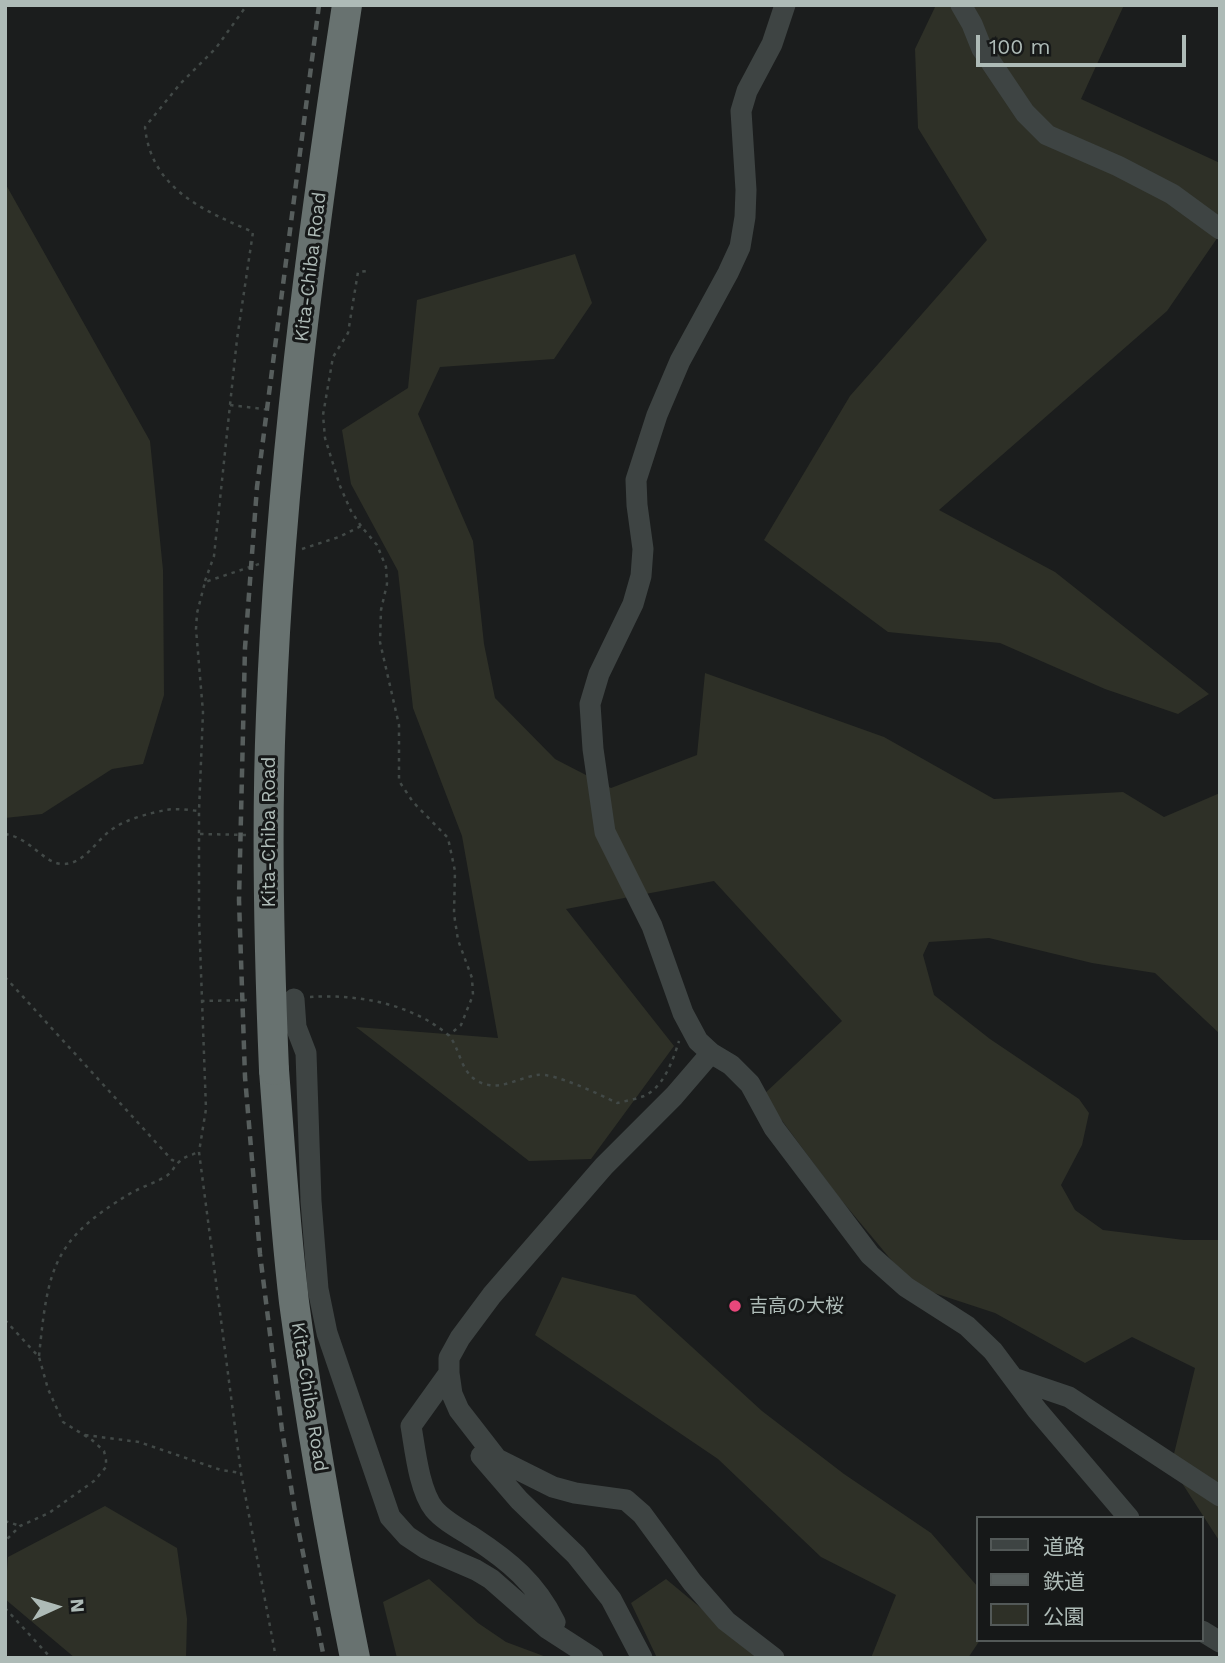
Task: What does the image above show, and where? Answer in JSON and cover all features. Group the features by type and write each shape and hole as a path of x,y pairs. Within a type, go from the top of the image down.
{"highway":[{"name":"Kita-Chiba Road","path":"347,5 301,338 278,587 268,825 274,1070 293,1286 323,1494 355,1658"}],"street":[{"path":"786,5 772,44 747,92 741,111 746,204 740,247 680,360 657,415 636,480 643,549 641,576 633,604 599,674 590,704 593,749 605,832 652,926 683,1013 698,1041 731,1065 750,1084 774,1128 870,1255 906,1287 967,1326 993,1351 1037,1410 1127,1516"},
{"path":"961,5 982,49 1025,113 1046,135 1118,166 1172,194 1220,229"},
{"path":"294,999 296,1027 306,1053 311,1201 318,1289 327,1333 390,1517 408,1536 425,1548 491,1579 548,1629 593,1658"},
{"path":"711,1053 674,1096 604,1166 492,1295 460,1338 449,1358 449,1373 452,1394 459,1410 497,1459 553,1487 626,1500 642,1514 692,1582 726,1621 774,1658"},
{"path":"449,1373 411,1426 426,1494 433,1508 444,1518 508,1560 526,1579 549,1609 555,1622 548,1629"},
{"path":"1015,1379 1069,1397 1220,1496"},
{"path":"459,1410 461,1433 519,1500 576,1555 611,1599 642,1658"},
{"path":"1204,1632 1220,1642"}],"path":[{"path":"247,5 216,48 180,84 145,127 147,146 156,167 178,191 208,212 253,232 237,339 215,556 205,582 196,621 203,712 198,811 206,1109 199,1152 241,1474 276,1658"},
{"path":"367,271 358,272 348,333 333,357 323,415 325,438 351,511 377,545 386,567 387,584 381,610 380,642 399,725 400,781 413,802 448,838 455,871 454,914 458,940 472,978 473,995 461,1025 449,1035"},
{"path":"302,549 339,537 361,526"},
{"path":"205,582 266,562"},
{"path":"5,834 19,836 56,863 74,863 116,826 167,809 198,811"},
{"path":"5,977 172,1160 178,1162"},
{"path":"294,999 322,996 369,1000 397,1006 449,1035 460,1061 473,1078 490,1086 540,1074 594,1092 617,1103 646,1095 668,1071 681,1034 683,1013"},
{"path":"201,1001 254,1000"},
{"path":"5,1541 20,1526 49,1513 94,1481 106,1467 104,1451 63,1422 48,1389 39,1357 45,1300 54,1267 70,1239 93,1217 134,1191 169,1175 178,1162 199,1152"},
{"path":"5,1320 39,1357"},
{"path":"83,1435 139,1442 221,1470 241,1474"},
{"path":"5,1521 20,1526"},
{"path":"5,1608 51,1658"}],"green space":[{"path":"936,5 1124,5 1081,99 1220,163 1220,234 1167,311 939,510 1055,572 1209,694 1178,714 1105,689 1000,643 888,632 764,540 850,396 987,240 918,128 915,49"},
{"path":"5,183 150,441 163,570 164,695 143,764 112,769 42,814 5,818"},
{"path":"575,254 592,303 554,359 440,367 418,414 473,541 484,644 495,698 555,759 611,788 697,755 705,673 884,737 994,799 1123,792 1164,817 1220,793 1220,1034 1155,973 1092,963 989,938 929,942 923,955 934,995 990,1039 1079,1099 1089,1113 1082,1145 1061,1185 1075,1210 1103,1230 1184,1240 1220,1240 1220,1542 1171,1466 1195,1368 1132,1337 1085,1363 995,1313 913,1286 837,1195 763,1095 842,1021 714,881 566,909 674,1046 591,1159 529,1161 356,1027 498,1038 462,836 413,708 398,571 351,484 342,430 408,388 417,300"},
{"path":"562,1277 635,1295 762,1411 844,1474 931,1533 976,1585 976,1642 979,1642 968,1658 871,1658 896,1595 821,1557 718,1459 535,1335"},
{"path":"105,1506 177,1548 187,1619 186,1658 75,1658 5,1599 8,1557"},
{"path":"429,1579 478,1623 506,1642 549,1658 397,1658 383,1602"},
{"path":"666,1579 761,1658 657,1658 631,1603"}],"railway":[{"path":"319,5 257,487 245,648 239,900 245,1077 260,1254 282,1430 296,1518 324,1658"}],"place":[{"name":"吉高の大桜","path":"735,1306"}]}
